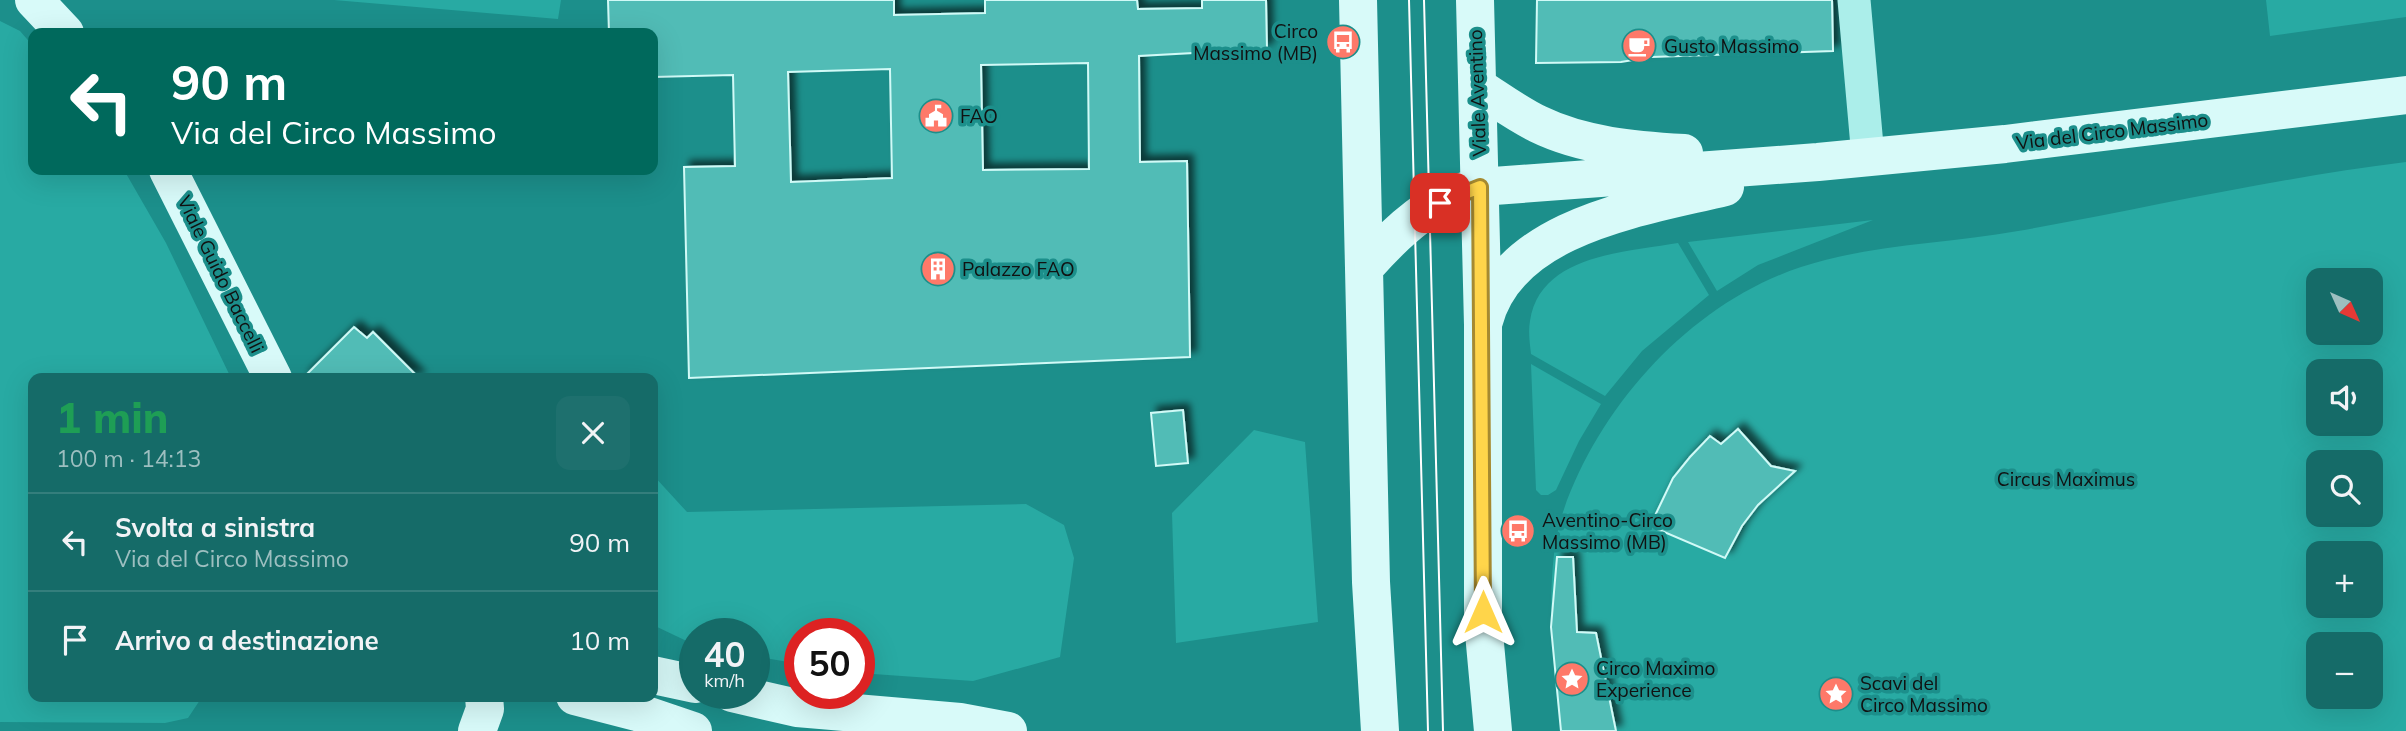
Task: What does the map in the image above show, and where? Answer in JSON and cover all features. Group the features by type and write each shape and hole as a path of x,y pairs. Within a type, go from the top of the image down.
{"main road":[{"path":"34,0 60,28"},
{"path":"1358,0 1371,582 1380,731"},
{"name":"Viale Aventino","path":"1475,0 1483,325 1483,622 1493,731"},
{"name":"Via del Circo Massimo","path":"1478,87 1536,123 1596,143 1647,151 1818,162"},
{"name":"Via del Circo Massimo","path":"1366,266 1388,241 1429,209 1453,196 1480,187 1818,162 2093,134 2406,95"},
{"name":"Via del Circo Massimo","path":"1483,325 1490,303 1510,274 1561,234 1634,210 1818,162"},
{"name":"Viale Guido Baccelli","path":"172,175 270,373"},
{"path":"658,676 679,681"},
{"path":"477,731 485,709 484,702"},
{"path":"598,702 693,731"},
{"path":"770,702 797,708 960,722 1008,731"}],"street":[{"path":"1854,0 1868,157"}],"green space":[{"path":"334,0 561,0 558,19"},
{"path":"2266,0 2406,0 2406,17 2270,36"},
{"path":"0,21 20,31 28,40 28,175 127,175 166,243 229,373 28,373 28,702 199,702 188,718 165,723 0,722"},
{"name":"Circus Maximus","path":"2406,162 2406,731 1561,731 1555,679 1551,591 1557,536 1563,512 1579,472 1600,433 1655,362 1688,332 1723,305 1761,283 1827,259 2018,231 2260,185"},
{"path":"1873,220 1758,265 1717,291 1688,242"},
{"path":"1678,243 1709,295 1642,351 1605,396 1531,354 1530,321 1537,299 1550,282 1568,269 1589,260"},
{"path":"1531,364 1601,404 1579,441 1556,490 1548,495 1541,495 1536,490"},
{"path":"1254,430 1305,442 1318,622 1176,643 1172,513"},
{"path":"658,480 687,512 1026,504 1064,525 1074,558 1060,657 973,681 875,674 875,618 784,618 784,661 770,659 770,618 679,618 679,637 658,627"}],"building":[{"name":"Palazzo FAO","path":"608,0 894,0 894,15 985,13 985,0 1137,0 1138,9 1202,8 1202,0 1266,0 1267,49 1139,56 1140,162 1187,161 1190,357 689,378 684,167 735,166 733,75 658,77 658,28 609,28","holes":["1088,63 1089,169 983,170 981,65","890,69 892,178 791,182 788,72"]},
{"path":"1537,0 1832,0 1833,51 1651,57 1621,62 1536,63"},
{"path":"354,327 367,338 373,332 414,373 308,373"},
{"path":"1183,410 1188,463 1156,466 1151,413"},
{"path":"1738,429 1771,466 1795,471 1758,505 1742,526 1725,558 1650,526 1673,478 1690,457 1710,436 1721,444"},
{"path":"1557,557 1573,557 1577,632 1596,633 1616,731 1561,731 1551,627"}],"tram line":[{"path":"1409,0 1428,731"},
{"path":"1424,0 1443,731"}],"place":[{"name":"Circo Massimo (MB)","path":"1343,42"},
{"name":"Gusto Massimo","path":"1639,46"},
{"name":"FAO","path":"936,116"},
{"name":"Palazzo FAO","path":"938,269"},
{"name":"Aventino-Circo Massimo (MB)","path":"1518,531"},
{"name":"Circo Maximo Experience","path":"1572,679"},
{"name":"Scavi del Circo Massimo","path":"1836,694"}],"route":[{"path":"1440,203 1480,187 1483,612"}]}
